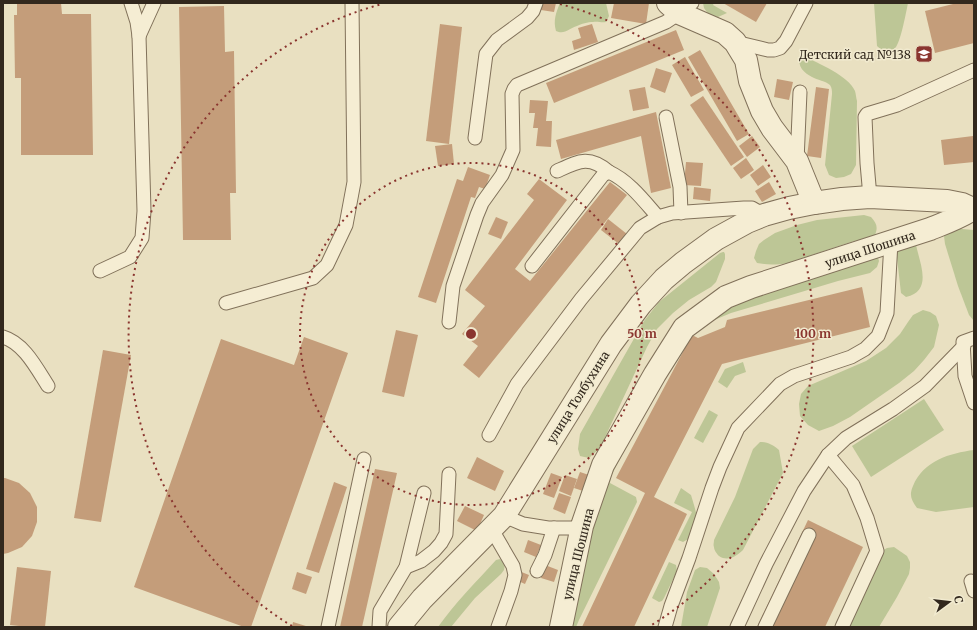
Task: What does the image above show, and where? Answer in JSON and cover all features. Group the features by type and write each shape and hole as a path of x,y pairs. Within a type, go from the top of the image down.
{"street":[{"path":"680,6 725,33 735,42 746,60 750,81 762,111 772,128 797,161 814,203"},
{"name":"улица Шошина","path":"814,203 870,197 947,201 962,204 973,209"},
{"name":"улица Толбухина","path":"399,627 422,599 498,522 611,344 641,304 664,279 716,239 747,222 764,215 814,203"},
{"name":"улица Шошина","path":"561,627 582,526 603,465 655,374 684,328 726,297 751,287 950,222 973,209"}],"lane":[{"path":"100,270 130,257 142,238 144,211 139,36 137,22 131,3"},
{"path":"139,36 154,3"},
{"path":"226,303 313,278 327,265 346,225 354,182 352,3"},
{"path":"475,138 486,54 498,40 527,18 533,11 536,3"},
{"path":"735,42 768,50 780,48 786,41 806,3"},
{"path":"449,322 453,286 477,215 482,204 502,175 513,150 512,94 514,89 517,85 666,22 672,18 680,6"},
{"path":"870,197 865,117 867,114 898,105 974,70"},
{"path":"797,161 800,92"},
{"path":"666,118 680,187 681,213"},
{"path":"557,171 580,162 591,161 600,165 628,184 658,217"},
{"path":"532,266 603,175 609,172"},
{"path":"489,435 517,384 581,299 640,228 658,217 672,213 752,208 764,215"},
{"path":"665,627 671,606 718,474 738,428 780,384 794,376 851,357 864,349 878,336 888,313 891,242"},
{"path":"3,337 11,339 25,352 48,386"},
{"path":"969,342 965,376 974,403"},
{"path":"737,627 766,564 804,491 828,455 846,438 925,386 969,342"},
{"path":"828,455 853,485 867,518 878,551 842,627"},
{"path":"328,627 364,459"},
{"path":"406,567 421,561 434,551 446,534 449,474"},
{"path":"379,627 380,611 406,567 424,493"},
{"path":"498,627 512,591 515,575 498,522 554,528 572,528 582,526"},
{"path":"537,571 545,555 554,528"},
{"path":"765,627 808,535"}],"green space":[{"path":"560,3 606,3 609,16 606,22 587,23 564,32 559,32 556,31 555,20"},
{"path":"703,3 714,3 713,5 727,13 718,17 709,15 704,8"},
{"path":"874,3 908,3 900,39 896,47 892,50 884,50 877,46"},
{"path":"803,56 840,75 852,85 855,91 857,101 856,165 851,174 844,177 836,178 829,175 825,165 832,94 831,87 830,85 814,78 804,71 799,63 800,57"},
{"path":"864,215 871,217 876,226 875,235 868,239 854,241 788,263 761,264 757,263 754,258 759,244 775,233 817,220"},
{"path":"955,229 974,230 974,321 969,315 958,286 945,244 944,236"},
{"path":"916,245 922,268 922,283 920,289 914,294 906,297 901,293 896,249"},
{"path":"724,252 725,259 716,282 711,287 689,300 657,329 647,347 600,448 589,458 580,456 578,449 580,434 644,321 659,302 720,253"},
{"path":"877,254 879,261 877,267 870,273 731,313 688,331 611,476 610,483 636,497 637,502 576,627 568,627 607,469 687,329 729,300"},
{"path":"923,310 936,316 939,325 934,347 914,371 850,417 833,426 819,431 808,425 800,416 799,404 801,394 808,386 866,361 886,348 900,334 913,315"},
{"path":"743,362 746,372 735,376 727,388 718,382 725,369"},
{"path":"924,399 944,430 871,477 852,446"},
{"path":"709,410 718,415 703,443 694,438"},
{"path":"760,442 770,444 779,450 783,473 743,550 732,558 722,558 715,551 714,540 735,497 753,449"},
{"path":"974,450 974,507 936,512 917,508 912,500 911,492 923,470 930,464 947,456"},
{"path":"681,488 691,495 697,516 690,538 683,542 678,540 692,512 674,503"},
{"path":"894,547 907,556 910,562 909,574 879,627 845,627 882,551 887,548"},
{"path":"500,559 505,564 504,570 501,574 475,598 451,627 438,627 473,585 496,560"},
{"path":"669,562 676,565 677,571 664,598 659,602 652,598"},
{"path":"700,567 707,568 714,574 719,582 720,588 707,627 681,627 687,592 695,570"}],"building":[{"path":"17,3 61,3 62,14 91,14 93,155 21,155 21,78 15,78 14,15 17,15"},
{"path":"542,3 556,3 554,12 541,10"},
{"path":"614,3 649,3 646,24 611,18"},
{"path":"723,3 767,3 756,22"},
{"path":"957,3 974,3 974,43 935,53 925,11"},
{"path":"224,6 225,52 234,51 236,193 230,193 231,240 183,240 179,7"},
{"path":"440,24 462,27 449,144 426,141"},
{"path":"592,24 598,42 574,50 572,41 581,38 578,28"},
{"path":"676,30 684,50 554,103 546,83"},
{"path":"700,50 749,134 737,141 688,57"},
{"path":"685,57 704,90 691,97 672,65"},
{"path":"656,68 672,73 665,93 650,87"},
{"path":"777,79 793,82 789,100 774,97"},
{"path":"645,87 649,108 633,111 629,90"},
{"path":"816,87 829,89 821,158 807,156"},
{"path":"703,96 744,157 731,166 690,105"},
{"path":"530,100 548,101 546,121 552,121 551,147 536,146 538,128 533,128 535,113 529,113"},
{"path":"656,112 671,188 651,193 641,136 561,159 556,140"},
{"path":"752,136 760,147 747,157 739,146"},
{"path":"973,136 974,162 944,165 941,140"},
{"path":"452,144 454,164 438,166 435,146"},
{"path":"746,158 754,170 741,179 733,168"},
{"path":"686,162 703,163 701,186 684,185"},
{"path":"763,165 771,177 758,186 750,175"},
{"path":"468,167 490,175 485,189 479,187 475,198 471,197 436,303 418,297 457,179 463,181"},
{"path":"539,179 567,200 515,269 530,281 610,182 627,195 479,378 463,365 478,346 462,334 485,306 465,290 534,200 527,194"},
{"path":"769,182 776,194 762,202 755,191"},
{"path":"694,187 711,189 710,201 693,199"},
{"path":"496,217 508,222 501,239 488,234"},
{"path":"608,219 627,234 619,244 601,230"},
{"path":"862,287 870,327 722,364 654,497 687,514 634,627 582,627 645,493 616,478 692,335 698,338 725,327 727,320"},
{"path":"396,330 418,335 404,397 382,392"},
{"path":"304,337 348,353 251,627 244,627 134,587 221,339 294,365"},
{"path":"103,350 131,355 101,522 74,518"},
{"path":"477,457 504,471 495,491 467,478"},
{"path":"375,469 397,473 362,627 340,627"},
{"path":"580,472 592,476 586,492 574,488"},
{"path":"551,473 562,477 554,498 543,494"},
{"path":"565,475 577,479 571,496 559,491"},
{"path":"3,478 19,483 30,493 37,507 37,522 32,536 22,547 3,554"},
{"path":"334,482 347,487 319,573 306,569"},
{"path":"559,493 571,497 565,514 553,509"},
{"path":"465,506 484,515 477,531 457,521"},
{"path":"808,520 863,547 825,627 757,627"},
{"path":"528,540 541,545 536,557 524,552"},
{"path":"545,565 558,570 554,582 541,578"},
{"path":"17,567 51,571 45,627 10,625"},
{"path":"519,571 529,575 525,584 516,580"},
{"path":"297,572 312,577 306,594 292,589"},
{"path":"293,622 309,627 292,627"}],"place":[{"name":"Детский сад №138","path":"924,54"}]}
